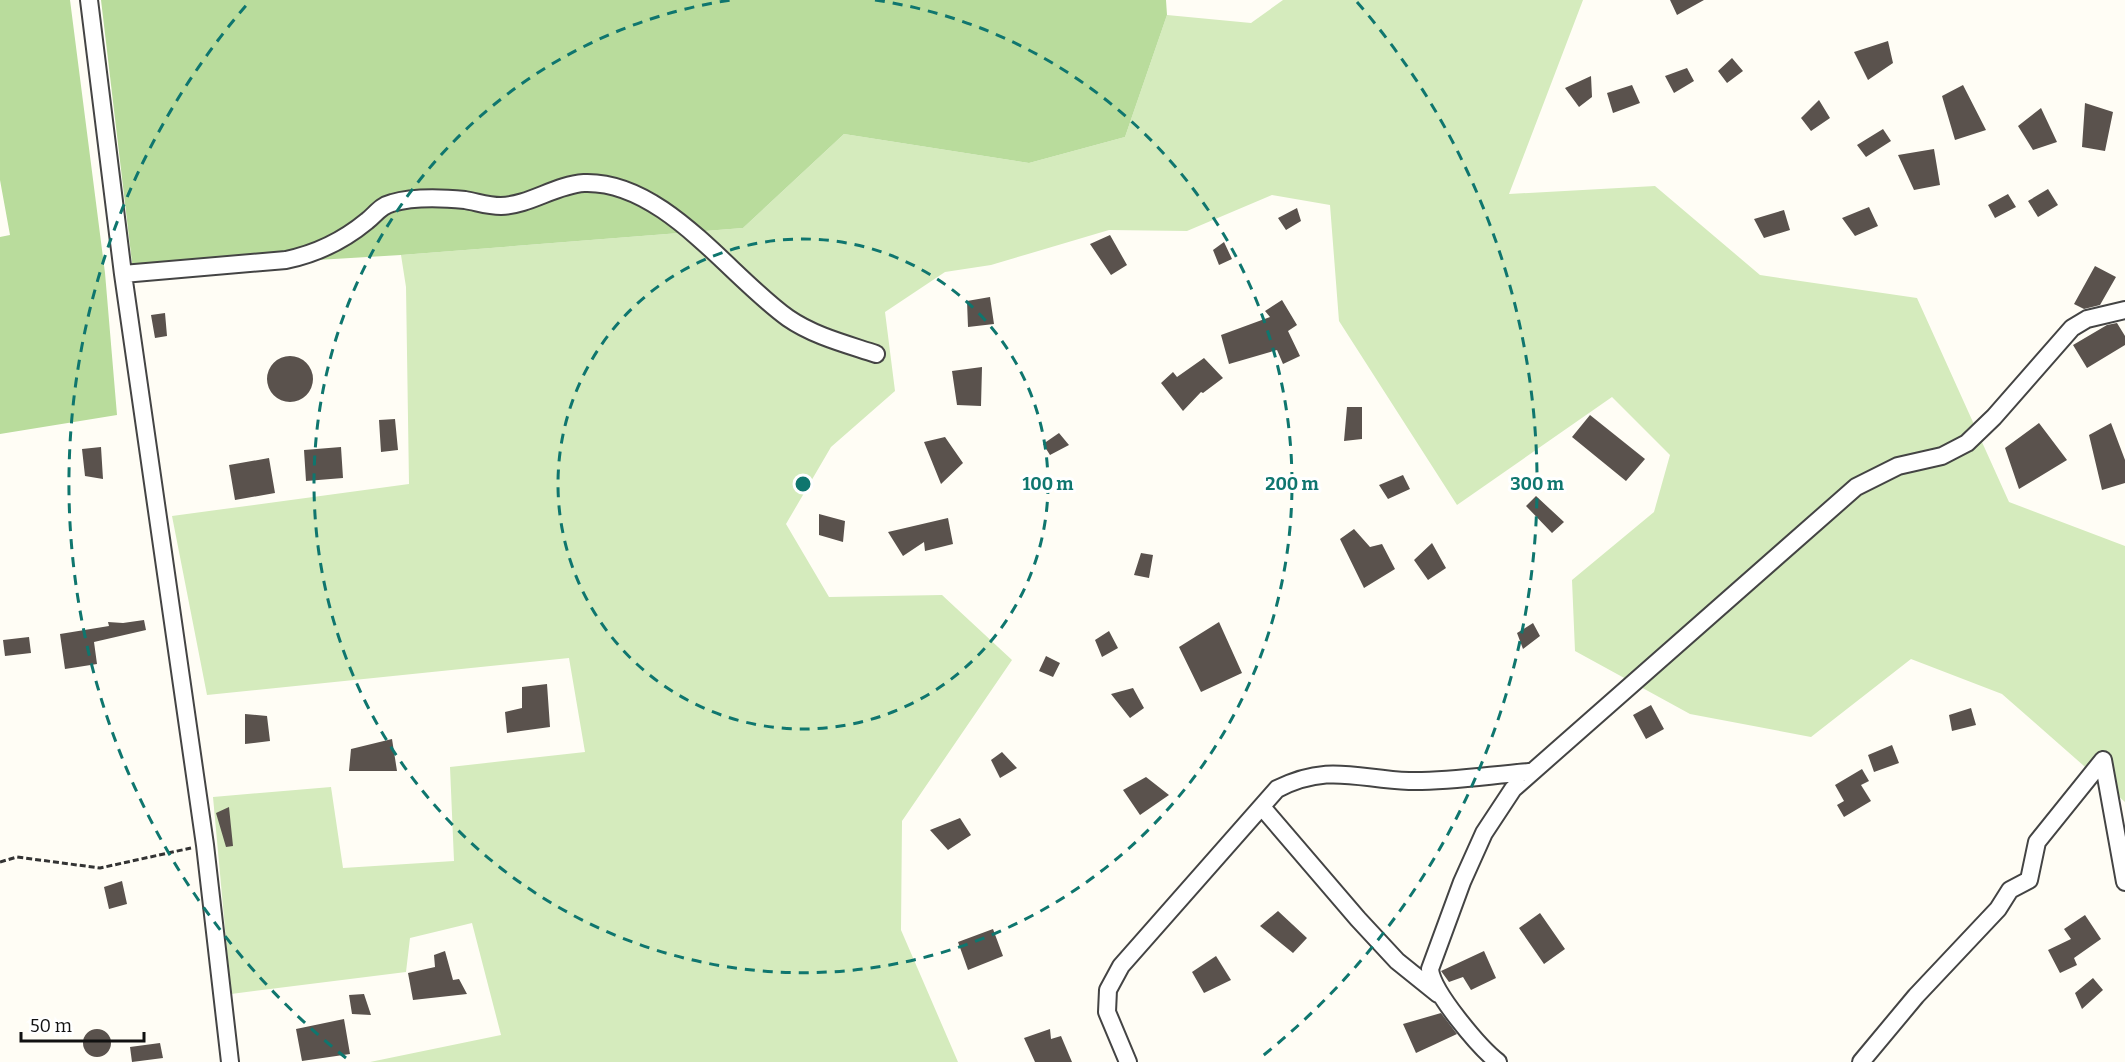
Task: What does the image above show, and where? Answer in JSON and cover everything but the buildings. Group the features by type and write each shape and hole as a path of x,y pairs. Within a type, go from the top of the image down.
{"street":[{"path":"89,0 123,274 205,845 230,1062"},
{"path":"123,274 286,260 306,256 332,244 367,221 379,209 393,203 463,200 502,206 585,183 612,187 646,198 675,219 760,297 791,320 826,338 876,354"},
{"path":"1498,1062 1479,1044 1448,1003 1432,978 1431,964 1461,882 1484,833 1513,789 1529,772 1629,689 1721,604 1856,487 1898,466 1942,456 1966,443 1994,417 2072,328 2087,318 2125,310"},
{"path":"1861,1062 1916,996 1998,909 2010,890 2029,880 2037,842 2103,760 2125,882"},
{"path":"1128,1062 1107,1012 1108,990 1117,974 1176,900 1277,789 1299,778 1334,772 1409,781 1529,772"},
{"path":"1262,807 1389,952 1448,1003"}],"path":[{"path":"0,862 17,857 100,868 205,845"}],"green space":[{"path":"0,0 70,0 105,273 117,415 0,434 0,237 10,235 0,180"},
{"path":"101,0 1166,0 1167,15 1125,137 1029,163 844,134 743,228 401,255 133,271"},
{"path":"1283,0 1583,0 1509,194 1655,186 1760,275 1917,298 2009,502 2125,546 2125,802 2002,694 1911,659 1811,737 1690,714 1575,651 1572,580 1654,512 1670,455 1612,397 1457,505 1339,321 1330,205 1272,195 1187,231 1109,230 991,265 945,272 885,312 895,391 831,447 786,524 829,597 942,595 1012,660 902,821 901,930 958,1062 370,1062 501,1035 472,923 410,938 406,972 231,994 213,797 331,787 343,868 454,861 450,767 585,752 569,658 207,695 172,516 409,484 406,287 401,255 743,228 844,134 1029,163 1125,137 1167,15 1251,23"}]}
